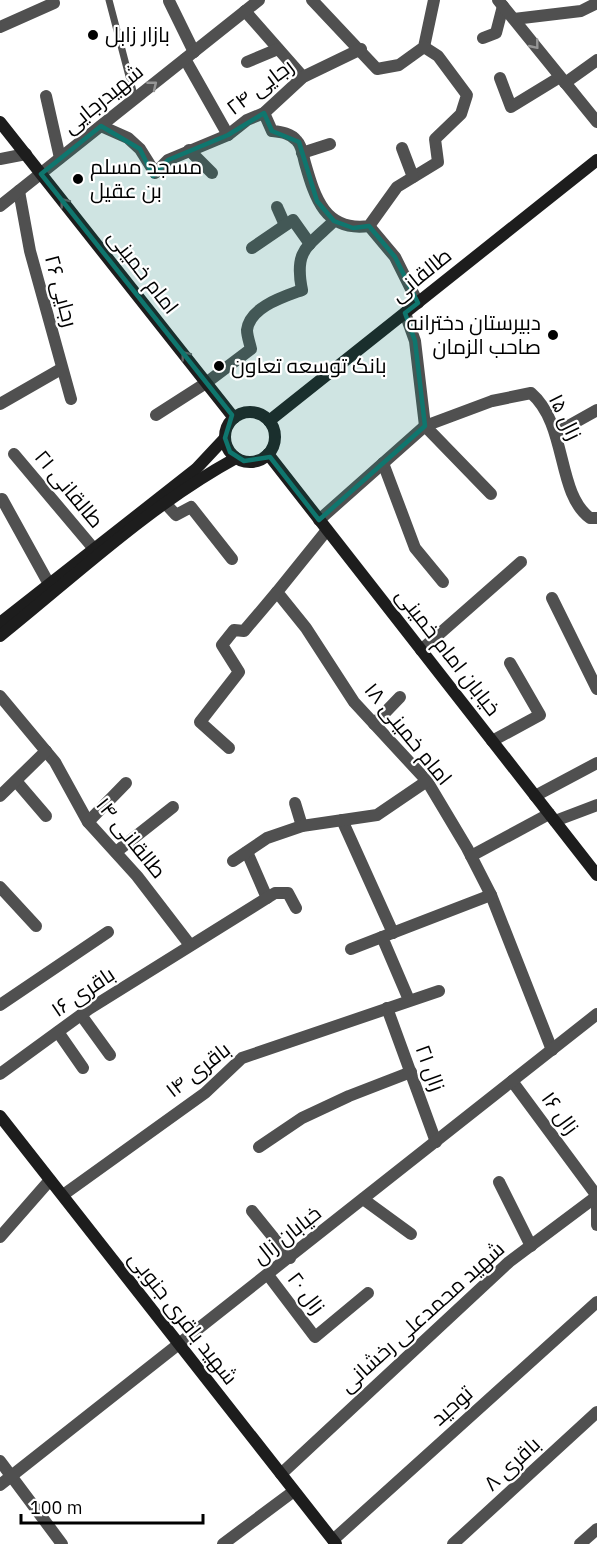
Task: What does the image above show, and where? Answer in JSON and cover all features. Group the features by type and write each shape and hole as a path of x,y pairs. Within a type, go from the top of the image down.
{"main road":[{"name":"امام خمینی","path":"0,122 234,418"},
{"name":"طالقانی","path":"269,421 595,167"},
{"path":"0,636 165,503 202,477 236,458 253,461 268,454 274,442 269,421 256,413 241,414 229,423 225,438 226,445 236,458"},
{"path":"0,623 196,469 225,438"},
{"name":"خیابان امام خمینی","path":"268,454 597,875"},
{"name":"شهید باقری جنوبی","path":"1,1119 334,1542"}],"street":[{"path":"169,0 189,55 228,135"},
{"name":"شهیدرجایی","path":"0,206 259,0"},
{"path":"312,0 361,49 377,69 399,65 424,47 434,0"},
{"path":"0,27 54,3"},
{"path":"500,3 597,122"},
{"path":"483,38 496,33 500,3"},
{"path":"513,20 581,12 597,3"},
{"path":"245,11 303,77"},
{"path":"264,113 272,131 288,133 298,142 317,201 334,221 353,228 369,226 397,187 438,162 435,139 461,114 468,95 438,56 424,47"},
{"path":"247,62 278,49"},
{"name":"رجایی ۲۴","path":"101,126 128,138 140,149 155,173 168,160 228,135 248,120 264,113 303,77 361,49"},
{"path":"500,78 511,106 597,60"},
{"path":"46,96 60,158"},
{"path":"302,153 330,144"},
{"path":"402,148 413,177"},
{"path":"189,150 212,173"},
{"path":"0,159 26,154"},
{"name":"رجایی ۲۶","path":"19,191 30,251 71,399"},
{"path":"277,207 285,225"},
{"path":"252,248 293,220 310,244"},
{"path":"156,415 206,383 251,349 247,331 254,315 280,298 302,290 298,271 302,251 334,221"},
{"path":"369,226 395,257 418,303"},
{"path":"405,313 415,341 425,426 490,494"},
{"path":"0,404 61,369"},
{"name":"زال ۱۵","path":"425,426 492,402 531,393 556,433 576,503 590,518 597,518"},
{"path":"556,433 597,410"},
{"path":"229,748 200,722 239,672 222,645 234,630 244,631 277,592 323,525 383,463 425,426"},
{"name":"طالقانی ۲۱","path":"14,454 94,549"},
{"path":"383,463 415,548 443,582"},
{"path":"2,499 49,584"},
{"path":"165,503 176,515 191,507 232,559"},
{"path":"421,650 521,562"},
{"name":"امام خمینی ۱۸","path":"277,592 306,628 354,702 427,781 491,895 552,1050"},
{"path":"552,598 597,689"},
{"path":"492,741 540,716 510,663"},
{"name":"طالقانی ۱۴","path":"0,696 55,762 88,822 116,852 190,945"},
{"path":"374,724 400,697"},
{"path":"0,796 46,751"},
{"path":"535,796 597,763"},
{"path":"16,781 46,816"},
{"path":"233,861 267,838 302,826 377,815 427,781"},
{"path":"88,822 126,783"},
{"path":"295,803 302,826"},
{"path":"471,856 552,817 597,805"},
{"path":"116,852 173,807"},
{"path":"342,820 388,935 409,1000"},
{"path":"247,852 267,898 275,893 288,892 296,908"},
{"path":"0,887 36,926"},
{"path":"351,949 491,895"},
{"name":"باقری ۱۶","path":"0,1074 81,1015 267,898"},
{"path":"0,1005 108,932"},
{"name":"باقری ۱۴","path":"63,1195 205,1093 242,1058 439,991"},
{"name":"زال ۲۱","path":"387,1008 436,1142"},
{"name":"خیابان زال","path":"0,1485 597,1014"},
{"path":"81,1015 110,1055"},
{"path":"58,1032 82,1068"},
{"path":"259,1148 302,1118 349,1096 411,1072"},
{"name":"زال ۱۶","path":"512,1081 597,1196"},
{"path":"0,1237 51,1180"},
{"path":"499,1182 531,1246"},
{"path":"596,1222 597,1196"},
{"name":"شهید محمدعلی رخشانی","path":"281,1474 509,1262 597,1196"},
{"path":"363,1199 411,1234"},
{"path":"252,1211 290,1258"},
{"name":"زال ۲۰","path":"268,1275 315,1337 368,1293"},
{"name":"توحید","path":"334,1542 597,1302"},
{"name":"باقری ۸","path":"453,1544 597,1412"},
{"path":"0,1461 62,1544"},
{"path":"223,1544 294,1491"},
{"path":"580,1544 597,1529"}],"lane":[{"path":"109,0 135,99"}],"highlighted area":[{"path":"264,113 272,131 299,142 317,201 334,221 353,228 369,226 395,257 418,303 405,313 415,341 425,426 319,520 270,457 244,461 230,452 225,438 232,415 41,174 101,126 140,149 153,176 168,160 228,135"}],"place":[{"name":"بازار زابل","path":"93,35"},
{"name":"مسجد مسلم بن عقیل","path":"78,179"},
{"name":"دبیرستان دخترانه صاحب الزمان","path":"553,335"},
{"name":"بانک توسعه تعاون","path":"219,366"}]}
